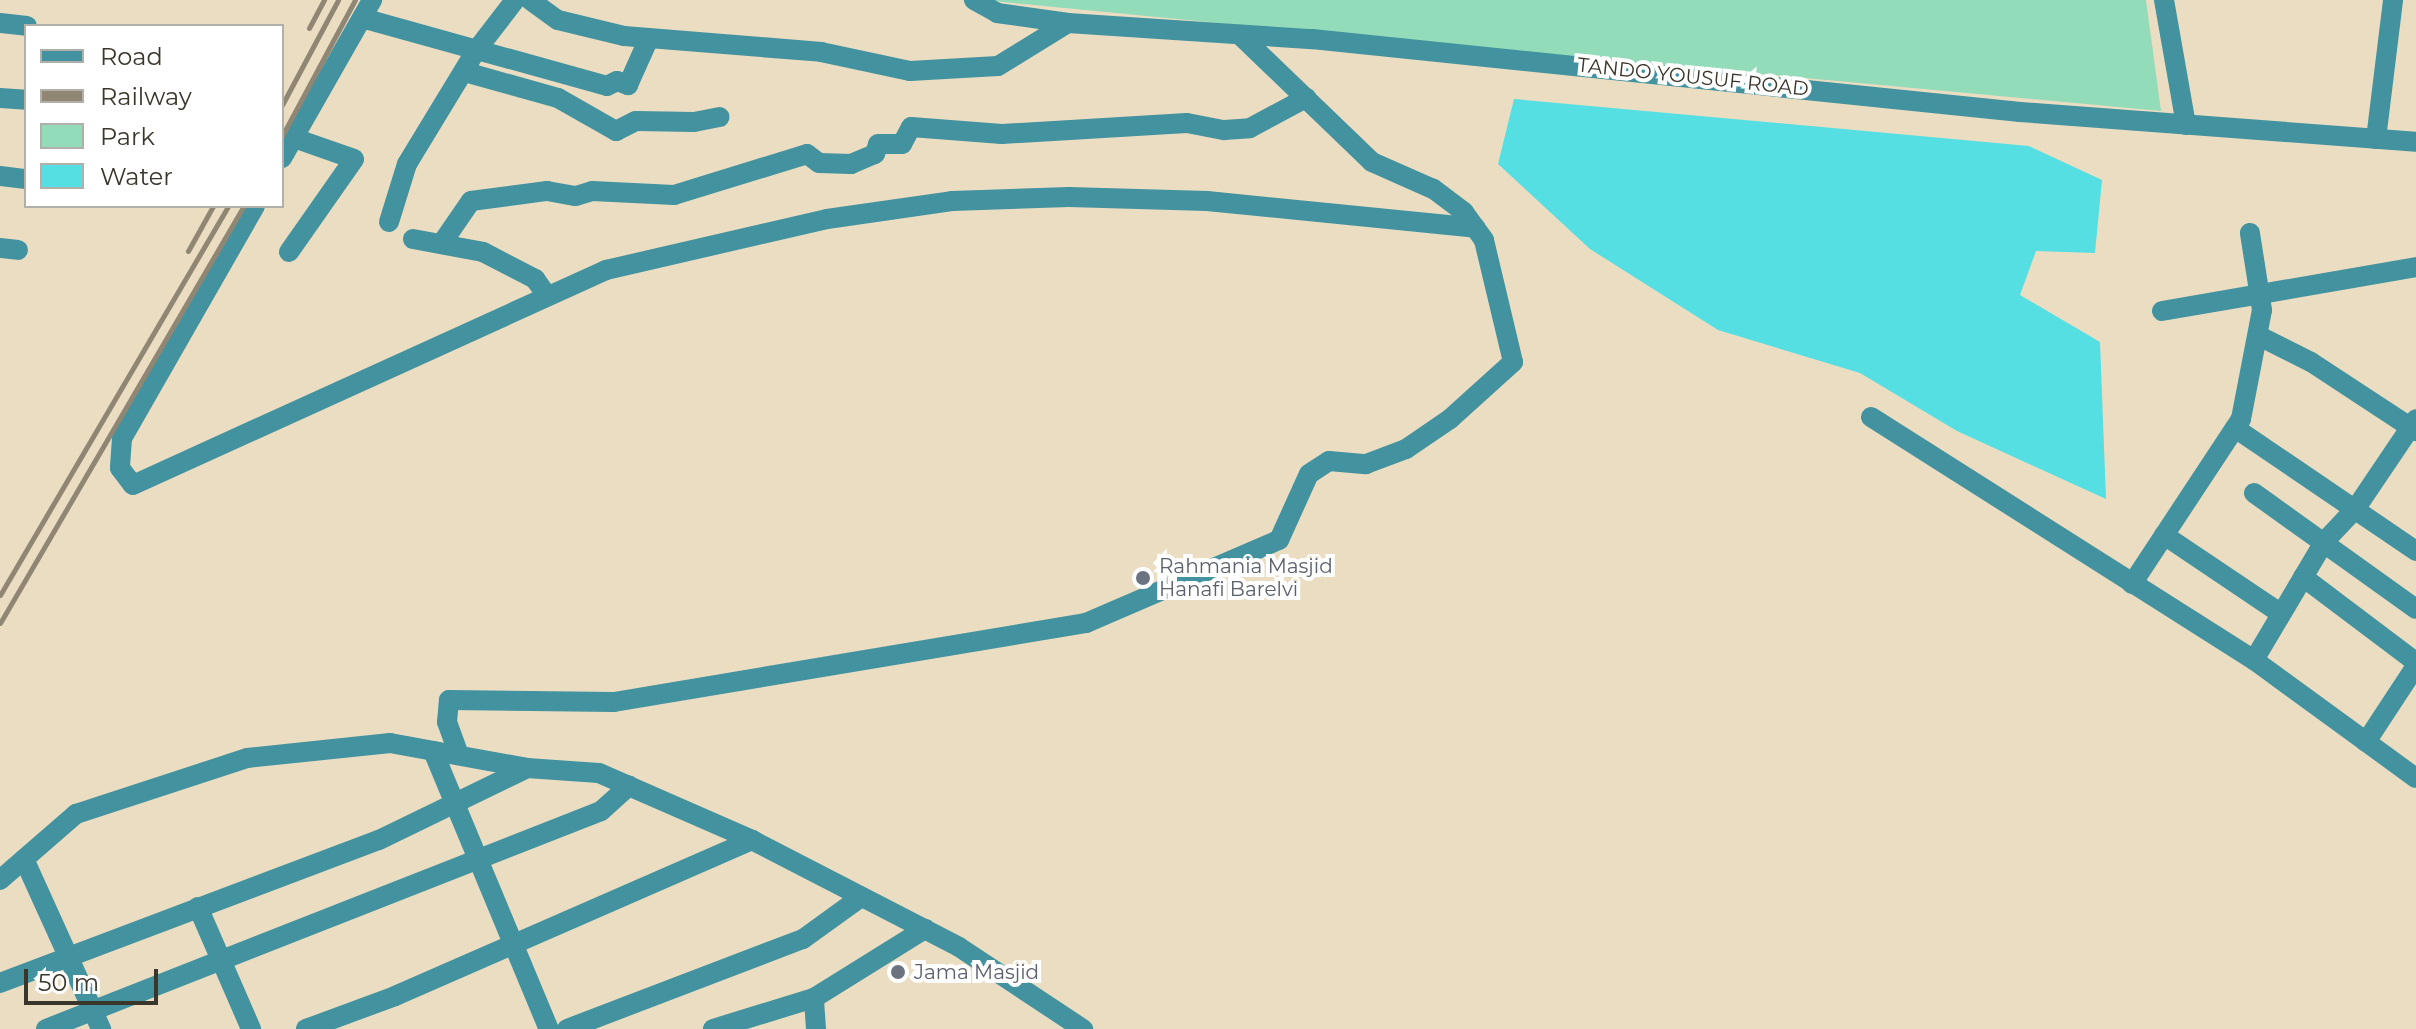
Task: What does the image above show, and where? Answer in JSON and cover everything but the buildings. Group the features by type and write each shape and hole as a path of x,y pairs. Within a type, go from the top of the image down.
{"street":[{"path":"389,222 407,164 479,48 515,0"},
{"path":"530,0 558,20 649,38 821,52 886,68 941,72 998,66 1068,23"},
{"name":"TANDO YOUSUF ROAD","path":"974,0 997,13 1068,23 1242,37 1328,40 2186,125 2416,142"},
{"path":"2164,0 2186,125"},
{"path":"2376,139 2393,0"},
{"path":"284,155 367,9 479,48 607,86 617,81 628,85 649,38"},
{"path":"0,23 24,26"},
{"path":"459,755 447,722 449,700 614,702 1086,623 1279,540 1309,474 1329,461 1366,464 1406,449 1450,419 1513,362 1484,240 1476,228 1433,189 1372,162 1242,37"},
{"path":"465,72 558,98 616,131 636,121 720,117"},
{"path":"0,98 24,100"},
{"path":"442,243 471,201 547,191 576,196 592,191 674,195 713,185 719,178 752,175 776,161 807,154 819,163 851,164 875,154 878,144 902,144 911,127 1002,134 1187,123 1224,130 1250,128 1306,98"},
{"path":"289,252 354,159 294,138"},
{"path":"0,176 24,179"},
{"path":"254,208 122,438 120,468 133,485 546,294 649,257 827,219 952,201 1069,197 1207,201 1476,228"},
{"path":"2132,584 2235,428 2259,336 2261,294 2250,233"},
{"path":"413,239 483,252 535,279 546,294"},
{"path":"2162,311 2416,267"},
{"path":"2254,660 2324,542 2356,508 2414,426 2311,362 2259,336"},
{"path":"1871,417 2254,660 2416,778"},
{"path":"2235,428 2416,551"},
{"path":"2254,493 2416,609"},
{"path":"2164,535 2280,613"},
{"path":"2303,577 2416,664 2366,742"},
{"path":"0,880 76,814 247,758 390,743 527,768 599,773 752,840 925,929 1083,1029"},
{"path":"433,751 549,1029"},
{"path":"0,983 379,840 527,768"},
{"path":"46,1029 98,1020 221,961 601,811 629,786"},
{"path":"306,1029 515,945 752,840"},
{"path":"24,859 72,957 98,1020"},
{"path":"567,1029 803,939 861,897"},
{"path":"198,907 251,1029"},
{"path":"713,1029 814,998 925,929"},
{"path":"814,998 816,1029"}],"green space":[{"path":"983,0 2146,0 2161,111 1351,36"}],"water":[{"path":"1514,99 2029,146 2102,180 2095,253 2036,251 2020,295 2100,342 2106,499 1957,431 1860,373 1718,330 1590,249 1498,164"}],"railway":[{"path":"309,28 324,0"},
{"path":"284,101 338,0"},
{"path":"284,132 355,0"},
{"path":"188,251 212,208"},
{"path":"0,595 227,208"},
{"path":"0,623 243,208"}],"place":[{"name":"Rahmania Masjid Hanafi Barelvi","path":"1143,578"},
{"name":"Jama Masjid","path":"898,972"}]}
